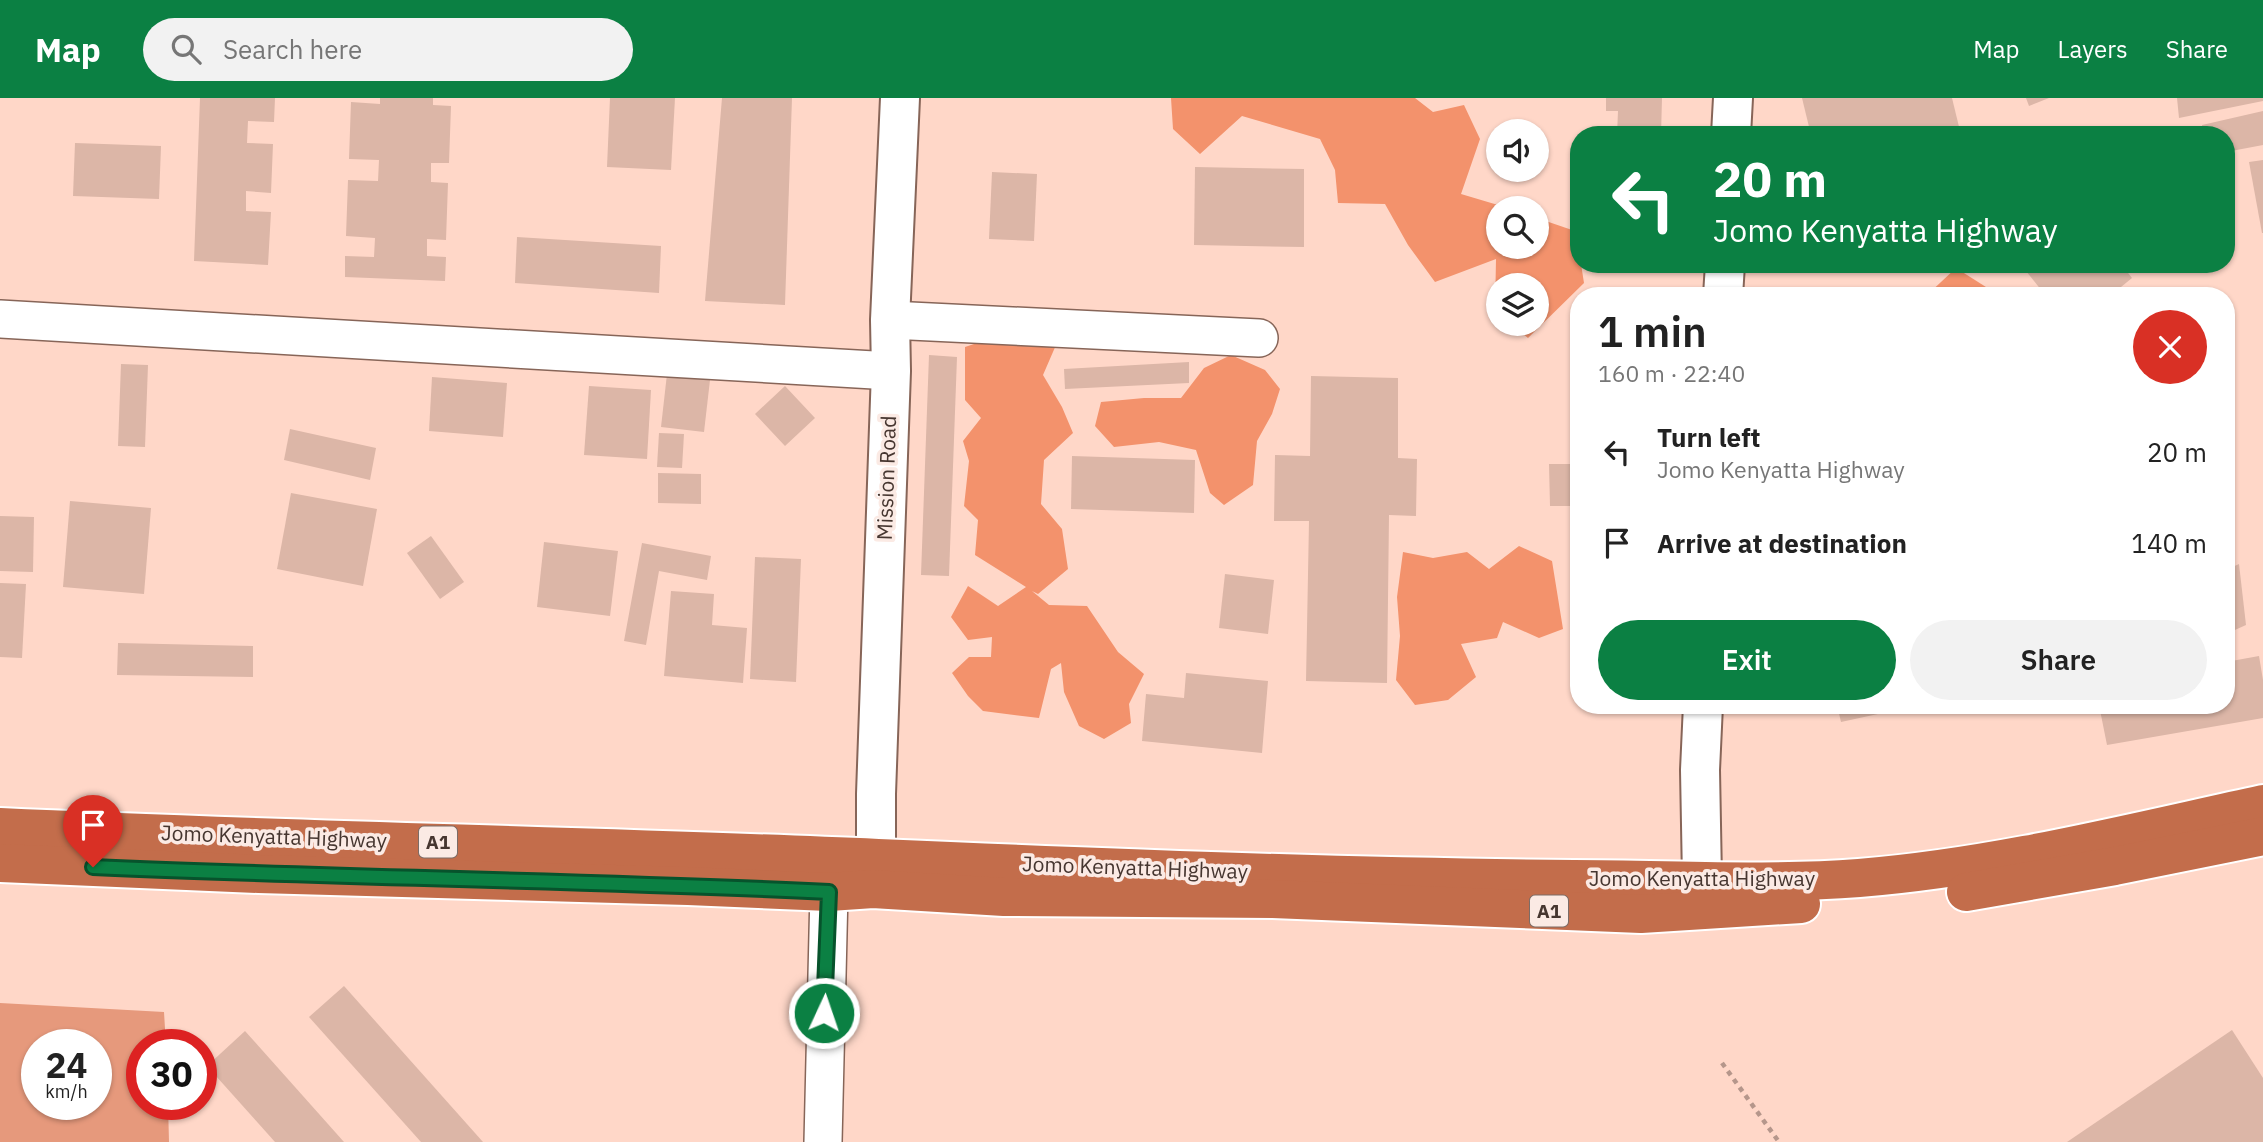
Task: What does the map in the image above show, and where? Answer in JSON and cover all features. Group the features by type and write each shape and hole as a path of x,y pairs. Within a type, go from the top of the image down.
{"highway":[{"name":"Jomo Kenyatta Highway","path":"0,863 829,892 874,873 1107,869 1760,881 1856,878 1969,866 2263,804"},
{"name":"Jomo Kenyatta Highway","path":"0,827 594,846 874,873 1004,897 1273,899 1641,914 1979,891 2263,836"}],"street":[{"name":"Mission Road","path":"874,873 891,371 890,320 900,98"},
{"path":"1731,126 1733,98"},
{"path":"0,319 891,371"},
{"path":"890,320 1259,338"},
{"path":"1702,879 1700,770 1703,714"},
{"path":"822,1142 829,892"}],"path":[{"path":"1722,1063 1779,1142"}],"shaded area":[{"path":"1171,98 1415,98 1433,112 1464,105 1480,139 1461,194 1486,201 1486,259 1496,259 1435,282 1408,245 1385,204 1338,203 1335,170 1320,139 1242,116 1200,154 1173,129"},
{"path":"1549,222 1570,229 1570,273 1582,273 1584,283 1580,287 1570,287 1570,297 1549,317 1549,273 1496,273 1496,259 1549,259"},
{"path":"1951,273 1964,273 1986,287 1936,287"},
{"path":"992,338 1056,345 1043,375 1062,407 1073,433 1044,460 1041,504 1062,529 1068,569 1038,594 1032,591 1049,605 1087,606 1118,652 1144,674 1129,704 1131,723 1104,739 1079,726 1064,692 1061,663 1051,669 1039,718 983,711 968,696 952,673 969,657 991,657 992,637 968,640 951,617 968,586 998,606 1026,587 975,555 978,520 964,506 969,461 963,441 981,418 965,400 965,347"},
{"path":"1231,355 1265,370 1280,389 1272,414 1257,441 1253,485 1224,505 1210,493 1196,450 1159,442 1114,447 1095,426 1101,402 1181,398 1204,368"},
{"path":"1519,546 1552,561 1563,629 1539,638 1503,622 1497,638 1461,644 1476,677 1448,700 1415,705 1396,680 1400,636 1397,597 1403,552 1433,558 1467,552 1489,569"},
{"path":"0,1003 164,1012 165,1029 126,1029 126,1120 168,1120 169,1142 0,1142"}],"building":[{"path":"200,98 275,98 274,122 248,121 247,143 273,144 271,193 246,191 246,211 271,212 268,265 194,261"},
{"path":"380,98 433,98 433,105 451,106 449,163 431,163 431,182 448,183 446,240 427,239 427,256 446,257 445,281 345,277 345,256 374,257 375,238 346,236 348,180 378,181 379,160 349,159 351,102 380,104"},
{"path":"610,98 675,98 671,170 607,167"},
{"path":"722,98 792,98 785,305 705,301"},
{"path":"1606,98 1662,98 1661,126 1617,126 1618,111 1606,111"},
{"path":"1802,98 1952,98 1959,126 1809,126"},
{"path":"2026,98 2049,98 2029,106"},
{"path":"2177,98 2263,98 2263,101 2179,118"},
{"path":"2263,111 2263,145 2235,150 2235,126 2202,125"},
{"path":"75,143 161,146 159,199 73,196"},
{"path":"2263,160 2263,233 2262,233 2249,162"},
{"path":"1195,167 1304,169 1304,247 1194,245"},
{"path":"992,172 1037,174 1034,241 989,239"},
{"path":"517,237 661,246 659,293 515,283"},
{"path":"2028,273 2128,273 2132,278 2121,287 2039,287"},
{"path":"929,355 957,357 949,576 921,575"},
{"path":"1189,362 1189,383 1065,389 1064,369"},
{"path":"121,364 148,365 145,447 118,446"},
{"path":"667,374 710,380 704,432 661,427"},
{"path":"1311,376 1398,378 1398,458 1417,459 1416,516 1389,515 1387,683 1306,681 1309,521 1274,521 1275,455 1310,456"},
{"path":"432,377 507,383 503,437 429,431"},
{"path":"589,386 651,390 647,459 584,455"},
{"path":"785,386 815,418 785,446 755,414"},
{"path":"290,429 376,448 370,480 284,460"},
{"path":"659,433 684,434 682,468 657,467"},
{"path":"1072,456 1195,460 1194,513 1071,509"},
{"path":"1549,464 1570,464 1570,506 1550,506"},
{"path":"658,473 701,474 701,504 658,503"},
{"path":"291,493 377,509 363,586 277,569"},
{"path":"70,501 151,508 144,594 63,587"},
{"path":"0,516 34,517 33,572 0,571"},
{"path":"431,536 464,582 440,599 407,553"},
{"path":"544,542 618,551 610,616 537,607"},
{"path":"642,543 711,556 707,580 659,571 646,645 624,641"},
{"path":"755,557 801,559 796,682 750,679"},
{"path":"2239,564 2246,625 2235,630 2235,566"},
{"path":"1225,574 1274,580 1268,634 1219,628"},
{"path":"0,583 26,584 22,658 0,657"},
{"path":"671,591 714,594 712,625 747,628 743,683 664,676"},
{"path":"118,643 253,646 253,677 117,675"},
{"path":"2259,656 2263,680 2263,718 2107,745 2101,714 2235,714 2235,660"},
{"path":"1186,673 1268,681 1262,753 1142,741 1146,694 1184,698"},
{"path":"1839,714 1878,714 1841,722"},
{"path":"344,986 483,1142 421,1142 309,1017"},
{"path":"2232,1030 2263,1078 2263,1142 2067,1142"},
{"path":"245,1031 344,1142 275,1142 217,1077 217,1057"}],"route":[{"path":"93,867 829,892 824,1013"}]}
